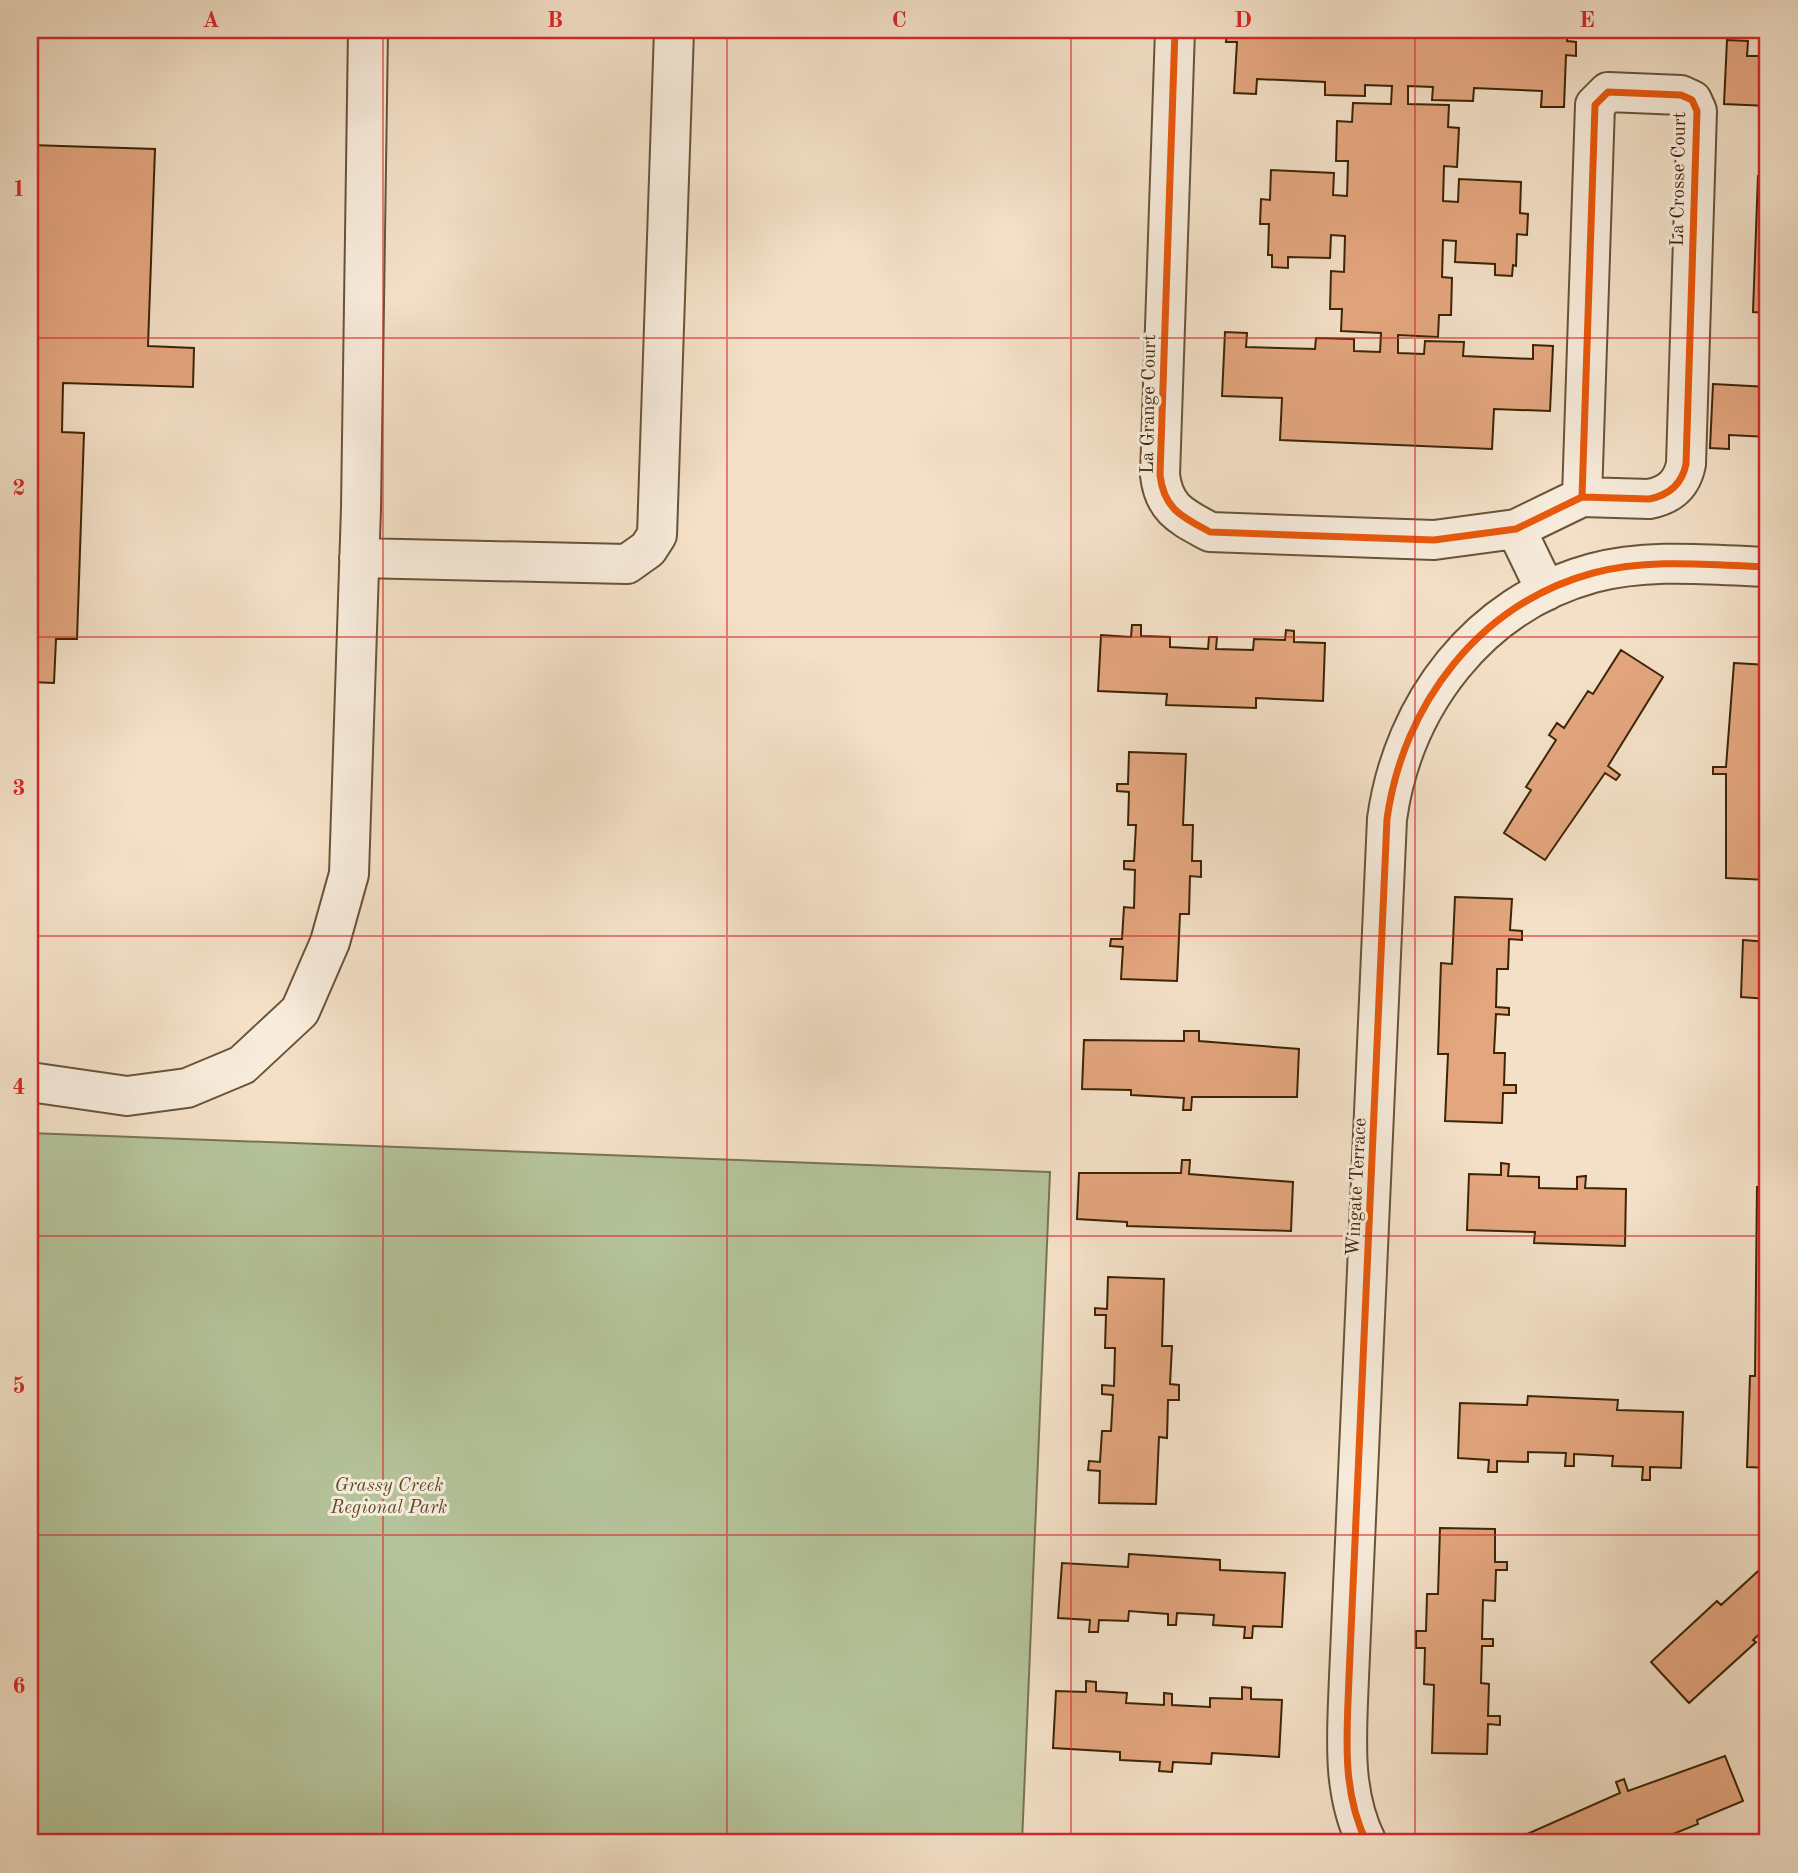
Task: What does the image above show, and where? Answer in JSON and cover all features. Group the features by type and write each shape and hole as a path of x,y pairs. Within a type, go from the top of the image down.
{"street":[{"path":"30,1082 127,1096 187,1088 242,1065 300,1011 330,942 349,874 359,558 368,30"},
{"path":"359,558 626,564 648,549 657,535 674,30"},
{"name":"La Grange Court","path":"1175,30 1160,475 1166,497 1174,511 1184,520 1210,532 1434,540 1516,530"},
{"name":"La Crosse Court","path":"1516,530 1582,497 1660,497 1676,487 1685,469 1697,111 1692,100 1681,94 1608,92 1595,105 1582,497"},
{"path":"1516,530 1546,591"},
{"name":"Wingate Terrace","path":"1367,1843 1349,1786 1347,1730 1389,803 1408,738 1432,692 1475,639 1546,591 1595,572 1659,563 1768,567"}],"green space":[{"name":"Grassy Creek Regional Park","path":"30,1133 1050,1172 1022,1843 30,1843"}],"building":[{"path":"1227,30 1567,30 1567,41 1576,42 1576,56 1566,55 1564,107 1541,107 1542,91 1474,88 1473,101 1432,100 1433,87 1408,86 1408,104 1449,105 1448,127 1459,128 1457,167 1444,166 1443,201 1458,202 1459,179 1521,182 1520,213 1528,214 1527,235 1517,234 1516,266 1513,265 1512,276 1495,275 1495,264 1455,262 1456,241 1443,240 1442,277 1452,278 1451,315 1439,315 1438,337 1398,335 1398,353 1424,354 1425,341 1464,342 1463,356 1533,359 1533,345 1553,346 1550,411 1494,409 1492,449 1280,440 1282,398 1222,396 1225,332 1247,333 1246,347 1315,349 1316,338 1354,339 1354,351 1380,352 1381,333 1341,331 1342,309 1330,309 1331,271 1344,272 1345,236 1331,235 1330,258 1288,257 1288,268 1272,267 1272,255 1268,255 1269,224 1260,224 1261,199 1270,200 1271,170 1334,173 1333,195 1347,196 1348,161 1336,161 1337,121 1352,122 1353,103 1391,104 1392,86 1365,85 1365,96 1325,95 1325,82 1257,79 1256,94 1234,93 1237,42 1226,42"},
{"path":"1727,40 1748,41 1747,56 1768,56 1768,106 1724,104"},
{"path":"30,145 155,149 148,346 194,348 193,387 63,383 62,432 84,433 77,639 56,639 54,683 30,682"},
{"path":"1758,176 1768,176 1768,313 1753,312"},
{"path":"1713,384 1768,387 1768,437 1729,435 1729,449 1710,448"},
{"path":"1132,625 1141,625 1141,636 1170,637 1170,647 1208,649 1209,637 1217,637 1216,649 1253,650 1254,639 1285,640 1286,630 1294,631 1294,642 1325,643 1323,701 1256,698 1256,708 1166,705 1167,694 1098,691 1101,635 1131,637"},
{"path":"1621,650 1663,677 1608,766 1620,775 1616,780 1605,773 1545,860 1504,833 1531,790 1526,787 1556,740 1549,735 1557,723 1564,728 1588,691 1593,694"},
{"path":"1734,663 1768,665 1768,880 1726,878 1726,774 1713,774 1713,767 1726,767"},
{"path":"1129,752 1186,754 1183,825 1193,825 1192,861 1201,861 1201,877 1190,876 1189,914 1180,914 1177,981 1121,979 1123,947 1110,946 1111,939 1122,939 1124,907 1134,908 1135,870 1124,869 1124,861 1134,861 1136,825 1128,825 1129,792 1117,791 1117,784 1128,784"},
{"path":"1455,897 1512,899 1510,930 1522,931 1522,940 1509,939 1508,969 1497,969 1496,1007 1509,1008 1509,1015 1496,1014 1494,1053 1505,1053 1504,1085 1516,1085 1516,1093 1503,1093 1502,1123 1445,1121 1448,1054 1438,1054 1441,963 1452,964"},
{"path":"1743,940 1768,942 1768,999 1741,997"},
{"path":"1184,1031 1199,1031 1199,1041 1299,1049 1297,1097 1192,1097 1191,1110 1183,1110 1184,1098 1131,1095 1131,1090 1082,1089 1084,1040 1184,1041"},
{"path":"1182,1160 1190,1160 1189,1174 1293,1182 1291,1231 1127,1226 1127,1222 1077,1219 1079,1173 1181,1173"},
{"path":"1501,1163 1509,1164 1508,1176 1539,1177 1539,1188 1577,1189 1577,1177 1586,1176 1585,1188 1626,1189 1625,1246 1534,1243 1535,1232 1467,1230 1469,1174 1501,1175"},
{"path":"1757,1187 1768,1187 1768,1468 1747,1467 1750,1376 1755,1376"},
{"path":"1108,1277 1164,1279 1162,1346 1172,1346 1170,1384 1179,1385 1179,1400 1168,1400 1167,1438 1159,1437 1156,1504 1099,1503 1100,1471 1088,1470 1089,1461 1100,1462 1102,1431 1111,1431 1113,1395 1102,1394 1102,1385 1114,1386 1115,1348 1105,1348 1106,1315 1095,1315 1095,1308 1107,1309"},
{"path":"1528,1396 1618,1400 1617,1410 1683,1412 1681,1468 1650,1467 1650,1480 1642,1480 1643,1467 1612,1466 1613,1456 1574,1454 1574,1466 1565,1466 1566,1453 1528,1452 1528,1462 1497,1461 1497,1472 1488,1472 1489,1460 1458,1458 1460,1403 1527,1405"},
{"path":"1440,1528 1495,1529 1495,1562 1507,1562 1507,1570 1496,1570 1495,1601 1483,1600 1482,1639 1493,1639 1493,1646 1482,1646 1481,1683 1489,1684 1488,1716 1500,1716 1500,1725 1488,1724 1487,1754 1432,1753 1434,1685 1424,1684 1425,1648 1416,1648 1416,1631 1426,1631 1427,1594 1438,1594"},
{"path":"1129,1554 1220,1560 1220,1570 1285,1573 1282,1627 1253,1626 1252,1638 1244,1638 1245,1627 1213,1625 1214,1615 1177,1613 1176,1625 1168,1625 1168,1614 1129,1611 1128,1621 1099,1620 1098,1632 1089,1632 1090,1620 1058,1618 1062,1563 1128,1567"},
{"path":"1768,1562 1768,1626 1753,1640 1756,1642 1689,1703 1651,1662 1717,1601 1721,1605"},
{"path":"1086,1681 1096,1682 1096,1691 1127,1693 1126,1703 1164,1705 1164,1693 1172,1694 1172,1705 1210,1707 1210,1698 1242,1699 1242,1687 1251,1688 1251,1699 1282,1700 1279,1757 1212,1753 1211,1764 1173,1762 1172,1772 1159,1771 1160,1762 1120,1760 1120,1752 1053,1748 1056,1691 1086,1692"},
{"path":"1725,1756 1743,1801 1697,1820 1698,1824 1651,1843 1528,1843 1525,1835 1620,1793 1616,1782 1624,1779 1628,1791"}],"cycle path":[{"path":"1175,30 1160,475 1166,497 1176,511 1210,532 1434,540 1516,529 1582,497 1649,499 1674,488 1686,464 1697,111 1692,100 1681,95 1608,92 1595,105 1582,497"},
{"path":"1367,1843 1349,1783 1347,1720 1387,819 1396,777 1410,736 1429,699 1453,665 1482,634 1515,608 1552,588 1615,568 1658,564 1768,567"}]}
